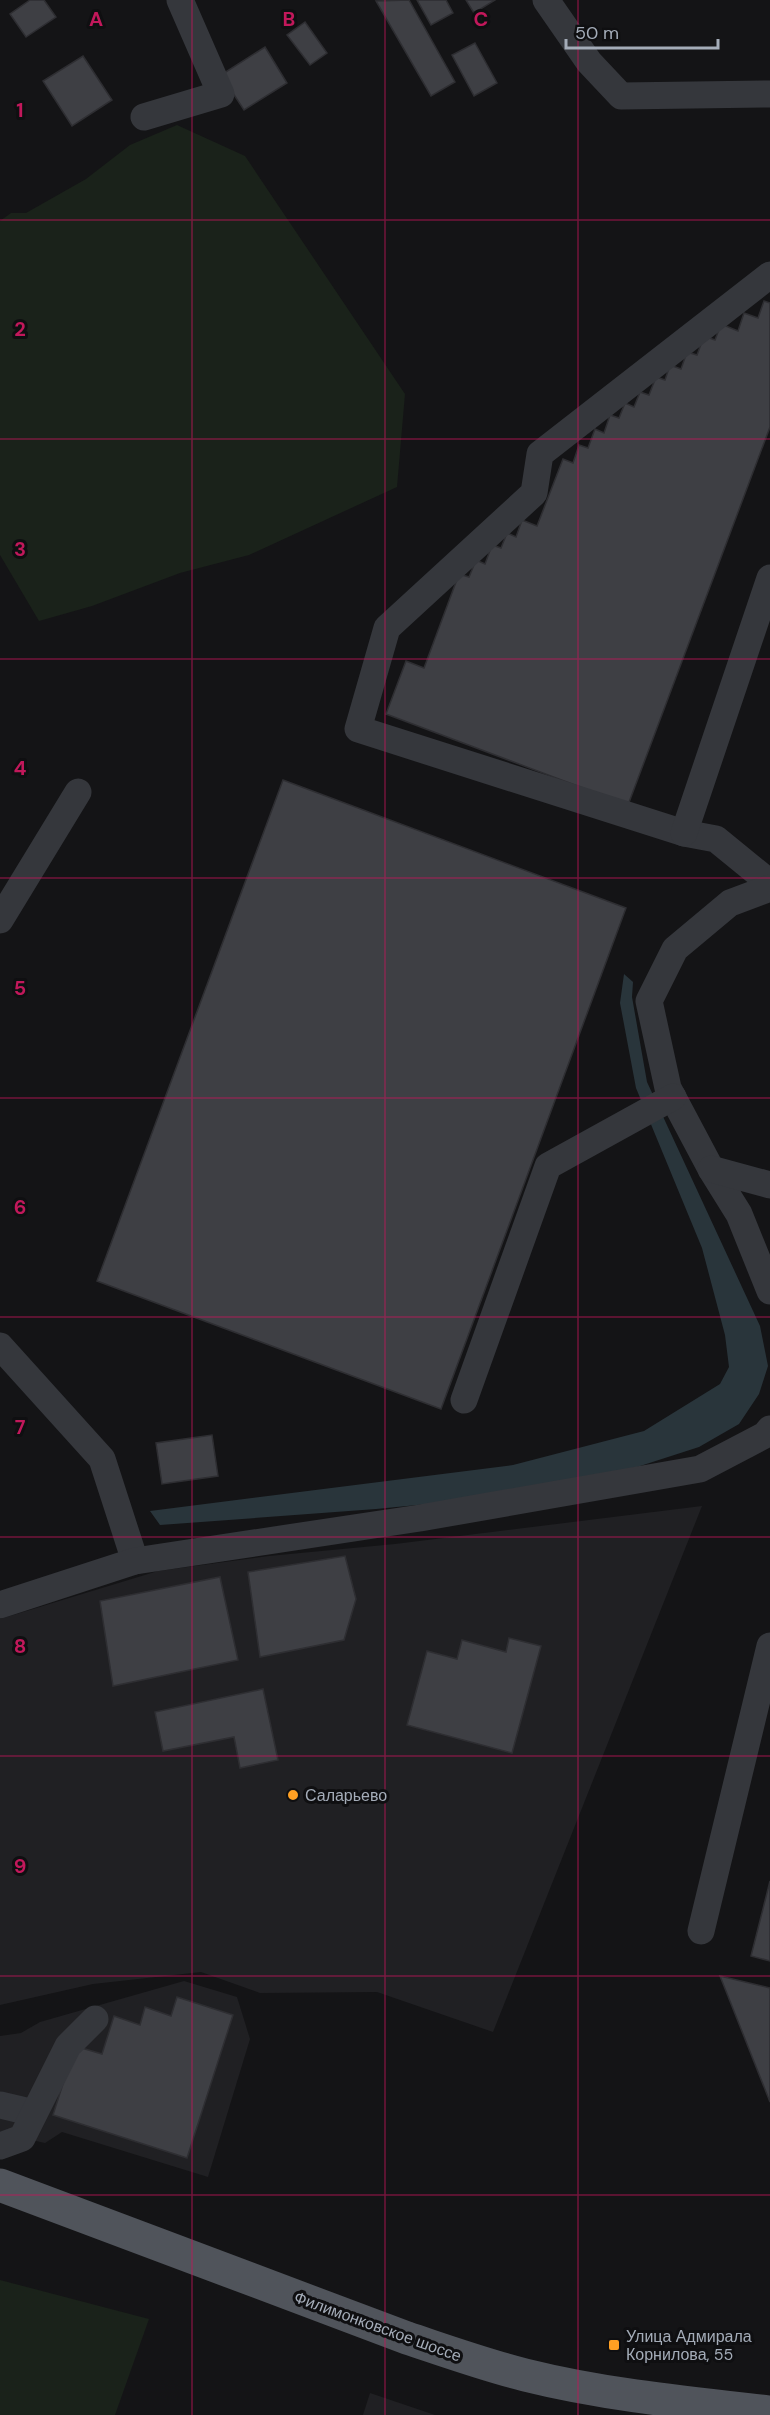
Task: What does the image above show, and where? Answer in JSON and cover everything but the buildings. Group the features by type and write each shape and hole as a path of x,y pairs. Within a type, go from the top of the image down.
{"main road":[{"name":"Филимонковское шоссе","path":"0,2185 407,2338 486,2364 586,2388 770,2412"}],"street":[{"path":"144,117 221,94 180,0"},
{"path":"546,0 589,62 621,96 770,94"},
{"path":"770,275 540,454 534,493 387,628 358,729 684,833 716,839 770,883"},
{"path":"684,833 770,578"},
{"path":"0,920 78,792"},
{"path":"770,888 730,903 675,949 649,1000 668,1088 711,1169 739,1214 770,1292"},
{"path":"464,1400 548,1166 673,1097"},
{"path":"711,1169 770,1185"},
{"path":"0,1346 102,1459 135,1561"},
{"path":"0,1605 135,1561 420,1518 700,1469 765,1435 770,1429"},
{"path":"701,1931 770,1646"},
{"path":"0,2146 22,2138 68,2046 95,2019"},
{"path":"0,2105 34,2113"}],"shaded area":[{"path":"177,125 245,156 405,394 397,487 249,555 180,573 92,606 39,621 0,555 0,221 11,213 26,213 86,179 130,145"},
{"path":"624,974 633,982 632,997 647,1082 760,1326 768,1366 759,1394 739,1424 699,1447 637,1467 479,1499 160,1525 150,1511 513,1465 644,1431 720,1384 729,1367 725,1335 702,1248 636,1088 620,1003"},
{"name":"Саларьево","path":"702,1506 493,2032 377,1992 260,1993 201,1972 93,1984 0,2005 0,1619 158,1571"},
{"path":"184,1981 237,1997 250,2039 208,2177 62,2132 45,2143 0,2133 0,2036 21,2033 40,2022"},
{"path":"0,2280 149,2319 115,2415 0,2415"},
{"path":"370,2393 435,2415 363,2415"}],"place":[{"name":"Саларьево","path":"293,1795"},
{"name":"Улица Адмирала Корнилова, 55","path":"614,2345"}]}
